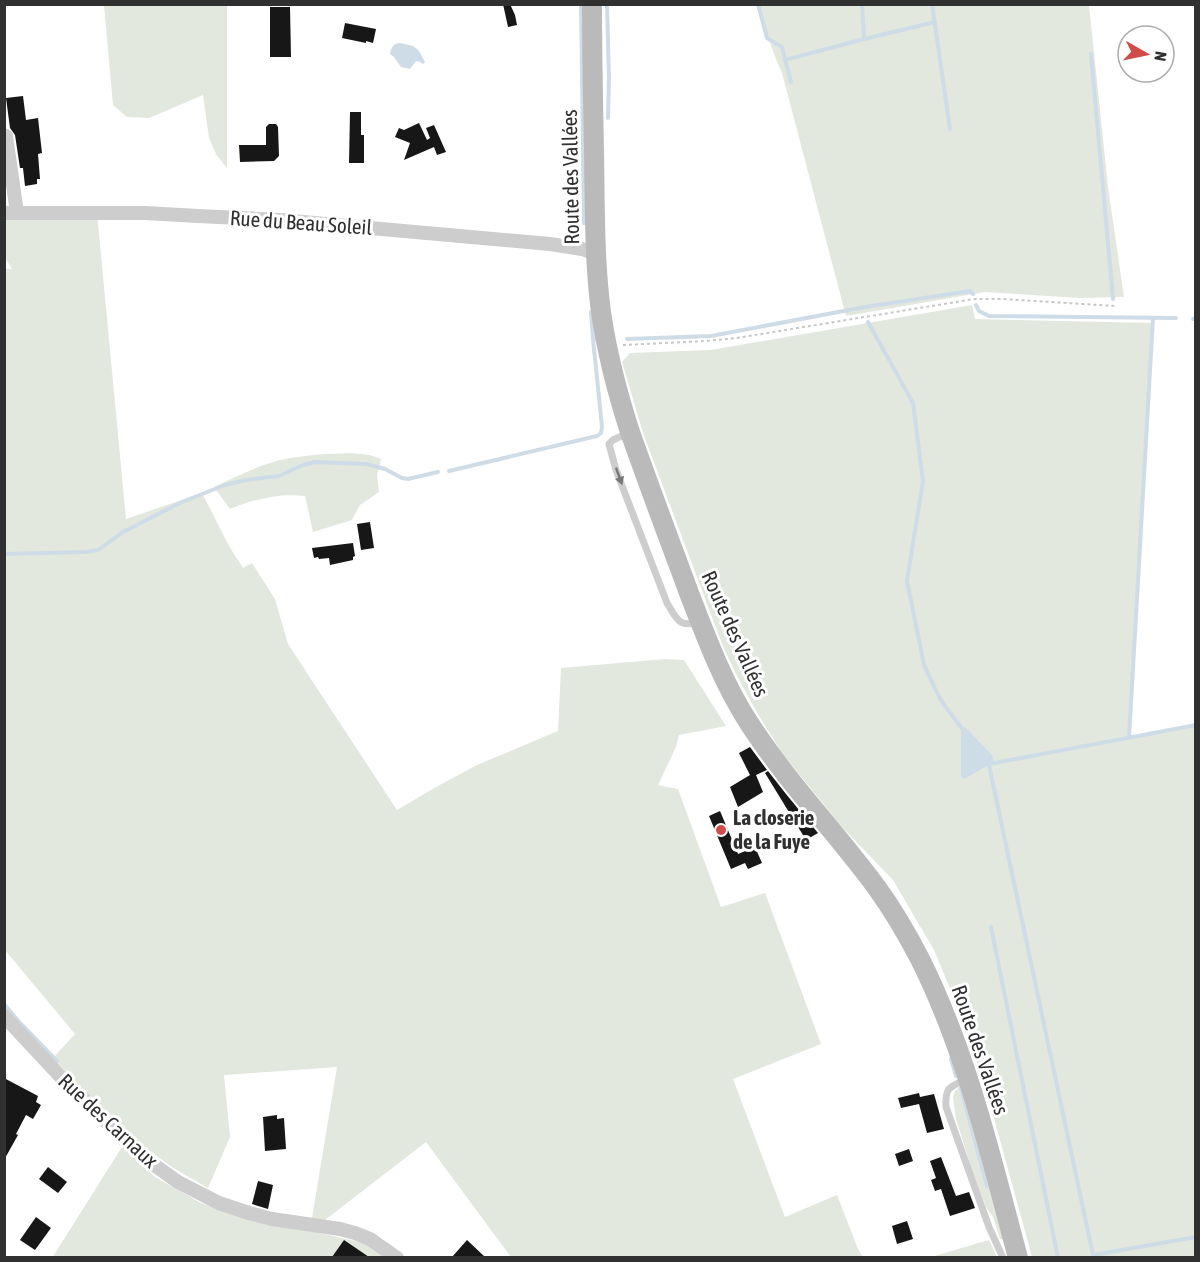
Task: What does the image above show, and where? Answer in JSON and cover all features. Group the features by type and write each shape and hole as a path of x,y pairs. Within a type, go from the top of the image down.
{"main road":[{"name":"Route des Vallées","path":"592,4 596,254 601,311 616,385 630,432 700,621 725,680 749,723 786,774 877,888 904,930 938,997 968,1079 1018,1257"}],"street":[{"path":"6,136 11,213"},
{"name":"Rue du Beau Soleil","path":"11,213 146,213 281,220 550,244 582,249 596,254"},
{"name":"Rue des Carnaux","path":"4,1016 10,1030 139,1154 178,1182 219,1203 249,1213 355,1233 370,1239 397,1257"}],"lane":[{"path":"968,1079 948,1089 946,1107 989,1227 1003,1257"}],"path":[{"path":"607,346 686,343 737,338 974,299 1115,306"}],"shaded area":[{"path":"104,5 227,5 227,168 216,154 209,138 203,95 149,118 127,117 113,105"},
{"path":"757,5 1089,5 1108,187 1124,297 1080,298 985,292 846,316 782,73"},
{"path":"395,44 415,48 425,62 423,64 416,61 410,69 401,67 390,54"},
{"path":"5,213 97,213 126,519 202,493 243,568 252,563 275,599 288,644 397,810 477,765 558,731 561,668 665,659 684,660 726,726 679,735 676,747 658,785 678,789 721,907 765,893 821,1044 733,1079 785,1217 837,1195 863,1257 511,1257 426,1142 325,1220 312,1218 337,1067 224,1075 230,1137 208,1188 175,1169 141,1145 100,1107 53,1058 75,1034 5,950 4,269 12,269 5,257"},
{"path":"972,305 975,319 1153,323 1129,737 1195,725 1195,1257 1032,1257 992,1111 966,1027 934,950 893,880 842,827 782,753 735,672 722,644 643,433 622,362 630,353 711,350"},
{"path":"350,453 370,455 381,459 377,475 379,492 360,505 352,520 313,532 305,496 285,495 267,498 230,509 214,487 280,460"},
{"path":"965,727 992,755 994,763 964,779 961,776 961,728"},
{"path":"962,1086 1004,1240 1000,1239 993,1217 986,1207 956,1119 953,1097"},
{"path":"122,1147 155,1177 201,1203 264,1224 368,1244 384,1257 52,1258"},
{"path":"989,1240 997,1257 931,1257"}],"building":[{"path":"503,4 510,4 517,25 508,27"},
{"path":"270,7 290,7 291,57 270,57"},
{"path":"345,23 376,29 373,43 342,38"},
{"path":"23,96 26,120 38,118 42,153 38,154 40,179 37,179 37,184 25,186 15,135 10,128 6,98"},
{"path":"350,112 361,112 364,163 349,163"},
{"path":"419,123 427,140 430,138 426,128 434,125 446,152 437,155 434,147 404,160 410,143 395,137 399,128 404,130"},
{"path":"269,124 276,124 278,127 279,156 274,161 240,162 239,145 266,145 266,127"},
{"path":"370,522 374,548 361,550 357,524"},
{"path":"353,543 355,556 353,560 330,565 329,558 314,558 312,548"},
{"path":"750,747 767,770 756,775 763,792 738,807 730,787 750,775 739,753"},
{"path":"768,771 818,833 806,840 765,773"},
{"name":"La closerie de la Fuye","path":"720,811 738,854 755,847 762,863 748,869 745,863 731,869 709,816"},
{"path":"4,1078 38,1096 36,1102 41,1105 33,1119 26,1115 4,1160"},
{"path":"919,1093 920,1097 934,1094 944,1129 927,1133 919,1104 901,1108 898,1098"},
{"path":"277,1115 277,1119 284,1118 286,1149 265,1151 263,1117"},
{"path":"909,1149 913,1161 899,1166 895,1154"},
{"path":"941,1157 956,1196 969,1192 975,1208 950,1216 941,1189 935,1191 931,1180 936,1178 930,1161"},
{"path":"48,1167 67,1182 58,1193 39,1179"},
{"path":"258,1181 273,1185 268,1209 252,1204"},
{"path":"36,1217 51,1228 35,1250 20,1240"},
{"path":"907,1221 913,1239 897,1244 892,1226"},
{"path":"344,1240 369,1257 332,1257"},
{"path":"467,1240 485,1257 452,1257"}],"waterway":[{"path":"581,4 584,223"},
{"path":"607,4 608,118"},
{"path":"758,4 767,38 782,47 791,82"},
{"path":"862,4 864,39 935,22"},
{"path":"932,4 950,129"},
{"path":"785,60 864,39"},
{"path":"1091,54 1113,299"},
{"path":"627,339 711,336 865,307 970,291 973,294"},
{"path":"976,305 979,311 989,316 1176,318"},
{"path":"591,312 593,339"},
{"path":"1129,738 1153,318"},
{"path":"868,322 913,403 923,481 907,581 924,665 940,699 963,730"},
{"path":"449,471 597,436 601,433 593,339 595,339"},
{"path":"4,554 98,550 123,532 182,502 225,485 279,476 315,462 366,464 408,479 438,472"},
{"path":"989,764 1196,725"},
{"path":"987,762 1093,1255 1196,1237"},
{"path":"991,927 1058,1258"},
{"path":"4,1004 57,1061"},
{"path":"951,1059 956,1076"},
{"path":"961,1088 987,1186"}],"place":[{"name":"La closerie de la Fuye","path":"721,830"}]}
